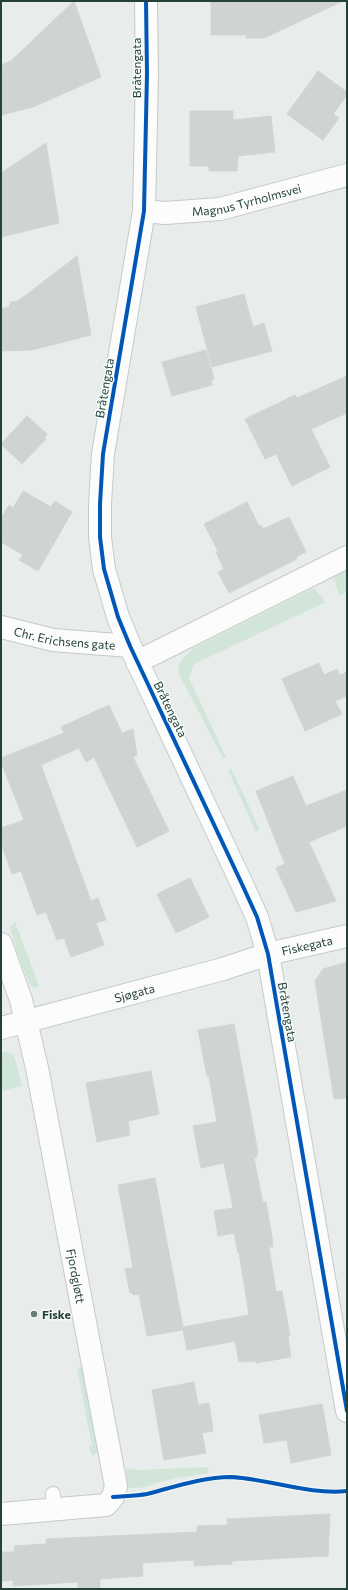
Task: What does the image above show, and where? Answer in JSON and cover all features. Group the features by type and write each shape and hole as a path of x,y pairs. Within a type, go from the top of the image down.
{"street":[{"name":"Bråtengata","path":"146,1 147,74 144,212 103,454 100,537 104,568 118,617 133,654 257,917 268,954 347,1411"},
{"name":"Magnus Tyrholmsvei","path":"144,212 165,213 220,209 347,175"},
{"path":"133,654 347,557"},
{"name":"Chr. Erichsens gate","path":"1,627 53,640 133,654"},
{"name":"Fiskegata","path":"268,954 347,936"},
{"name":"Fjordgløtt","path":"1,944 21,1000 37,1068 116,1486 113,1497 106,1504 54,1502 1,1514"},
{"name":"Sjøgata","path":"1,1028 223,969 268,954"}],"green space":[{"path":"347,570 347,592 339,596 334,578"},
{"path":"314,588 326,602 194,664 189,678 226,757 223,759 178,672 181,661 194,648"},
{"path":"231,768 260,830 256,832 228,770"},
{"path":"15,922 39,986 34,988 30,985 18,955 10,927"},
{"path":"1,1052 8,1052 14,1055 22,1086 1,1091"},
{"path":"83,1367 99,1452 92,1456 89,1446 92,1446 77,1368"},
{"path":"208,1467 209,1473 173,1479 137,1488 127,1487 126,1468 138,1470"}],"building":[{"path":"74,1 101,77 33,107 1,115 1,65 11,61"},
{"path":"211,1 343,1 264,38 246,38 247,35 211,35"},
{"path":"318,71 347,92 347,95 333,114 339,118 323,140 287,114"},
{"path":"190,111 233,111 233,120 271,116 275,152 238,156 237,171 209,171 209,166 190,166"},
{"path":"46,143 59,223 1,237 1,173"},
{"path":"77,256 91,335 32,350 1,351 1,309 9,307 11,302 18,301"},
{"path":"244,294 253,327 264,323 272,351 212,367 196,307"},
{"path":"206,350 214,379 211,380 212,385 172,396 162,362"},
{"path":"347,376 347,413 311,429 330,467 292,486 276,454 265,459 245,419 295,395 297,398"},
{"path":"27,416 47,434 46,439 22,464 1,444"},
{"path":"23,491 51,507 55,501 72,512 38,571 19,560 23,555 1,542 1,518 9,505 13,508"},
{"path":"247,502 259,526 261,525 263,529 289,517 306,552 296,557 297,559 229,593 218,572 224,569 216,552 218,551 204,524"},
{"path":"319,663 324,675 337,669 340,675 347,672 347,696 335,701 342,714 305,731 282,679"},
{"path":"109,705 122,733 133,729 137,755 133,757 169,831 137,847 94,757 86,762 79,748 41,765 91,901 98,898 106,920 96,923 104,945 71,957 64,938 57,940 46,912 37,915 21,871 12,874 1,843 1,828 24,820 1,762 1,758 64,733 61,727"},
{"path":"293,776 306,806 347,790 347,826 309,842 336,901 296,912 276,868 285,864 256,791"},
{"path":"190,878 209,917 176,933 157,894"},
{"path":"347,962 347,1098 334,1099 315,981 323,969"},
{"path":"234,1024 258,1153 257,1157 254,1158 263,1203 266,1202 272,1237 273,1247 269,1247 276,1292 282,1291 290,1336 288,1336 291,1357 256,1363 255,1361 239,1362 235,1341 187,1350 183,1330 147,1336 139,1294 133,1295 132,1292 130,1293 125,1269 133,1268 118,1185 155,1178 183,1327 249,1315 239,1253 234,1233 218,1236 214,1211 233,1208 224,1163 201,1168 193,1126 217,1122 209,1076 207,1076 198,1030"},
{"path":"151,1071 159,1114 128,1121 130,1135 97,1142 86,1083"},
{"path":"194,1382 198,1405 209,1403 213,1431 202,1433 206,1453 164,1460 152,1390"},
{"path":"322,1404 331,1455 291,1463 287,1440 264,1443 259,1415"},
{"path":"330,1514 328,1556 232,1561 232,1564 194,1566 194,1560 142,1563 143,1576 100,1579 100,1589 78,1589 78,1582 13,1586 13,1580 1,1581 1,1552 15,1552 14,1546 46,1544 46,1539 197,1532 197,1526 228,1525 227,1519"}],"cycle path":[{"path":"146,1 147,74 144,211 103,454 100,537 104,569 118,617 130,646 257,917 268,954 347,1411"},
{"path":"113,1497 147,1494 220,1477 246,1478 318,1491 347,1491"}],"place":[{"name":"Fiske","path":"34,1314"}]}
